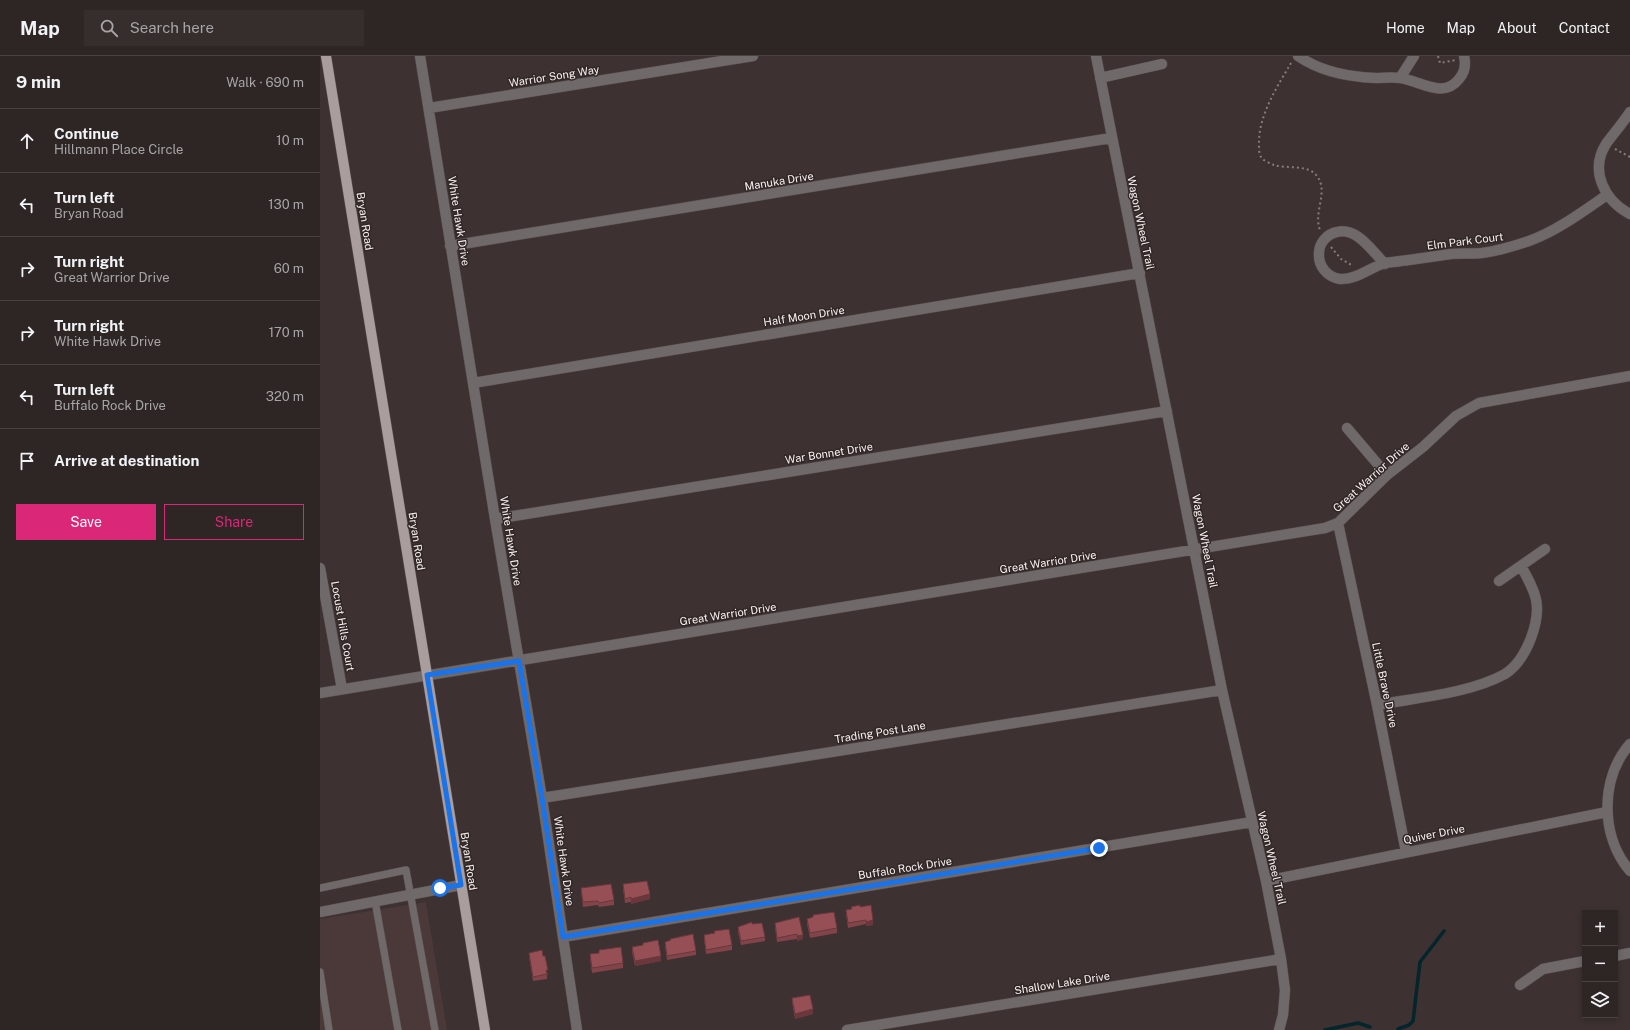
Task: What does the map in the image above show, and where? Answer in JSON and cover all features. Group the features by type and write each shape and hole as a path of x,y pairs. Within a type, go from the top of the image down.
{"main road":[{"name":"Bryan Road","path":"326,56 485,1030"}],"street":[{"name":"White Hawk Drive","path":"420,56 450,246 542,798 577,1030"},
{"name":"Warrior Song Way","path":"429,108 753,56"},
{"name":"Wagon Wheel Trail","path":"1096,56 1111,138 1140,273 1222,690 1266,881 1281,959 1286,990 1283,1015 1279,1030"},
{"path":"1400,78 1414,56"},
{"path":"1295,59 1337,73 1366,78 1400,78 1434,88 1442,88 1455,83 1463,74 1465,68 1461,58"},
{"path":"1100,78 1162,64"},
{"path":"1630,112 1606,145 1601,155 1600,166 1603,187 1607,195 1620,209 1630,214"},
{"name":"Manuka Drive","path":"450,246 1111,138"},
{"name":"Elm Park Court","path":"1385,264 1356,235 1348,231 1333,233 1322,243 1319,250 1318,257 1321,266 1327,273 1336,278 1351,277 1385,264 1452,254 1487,252 1518,245 1557,228 1607,195"},
{"name":"Half Moon Drive","path":"473,383 1140,273"},
{"name":"Great Warrior Drive","path":"320,693 1325,528 1338,523 1387,475 1423,446 1456,416 1479,403 1630,376"},
{"name":"War Bonnet Drive","path":"495,519 1167,411"},
{"path":"1347,428 1387,475"},
{"name":"Little Brave Drive","path":"1338,523 1377,705 1406,852"},
{"path":"1499,581 1545,549"},
{"path":"1377,705 1475,687 1506,674 1525,654 1536,625 1538,607 1534,591 1521,566"},
{"name":"Locust Hills Court","path":"320,568 342,689"},
{"name":"Trading Post Lane","path":"542,798 1222,690"},
{"path":"1630,744 1623,751 1614,770 1609,788 1607,812 1614,845 1630,871"},
{"name":"Quiver Drive","path":"1266,881 1607,812"},
{"name":"Buffalo Rock Drive","path":"563,937 1252,822"},
{"path":"320,912 411,893 461,885"},
{"path":"1618,955 1630,953"},
{"name":"Shallow Lake Drive","path":"847,1030 1281,959"},
{"path":"1520,985 1543,969 1582,962"}],"lane":[{"path":"320,888 406,870 435,1030"},
{"path":"375,901 398,1030"},
{"path":"320,972 329,1030"}],"path":[{"path":"1438,56 1440,63 1461,58"},
{"path":"1295,59 1280,82 1263,120 1259,136 1260,152 1261,157 1270,163 1305,169 1317,175 1322,186 1318,217 1321,233"},
{"path":"1612,147 1630,157"},
{"path":"1329,244 1342,259 1356,268"}],"shaded area":[{"path":"426,902 447,1030 320,1030 320,919"}],"building":[{"path":"647,881 650,894 625,899 623,884"},
{"path":"611,884 614,900 599,903 598,901 583,902 581,888"},
{"path":"860,905 860,907 871,905 873,920 848,923 846,910"},
{"path":"834,912 837,928 810,933 807,919 813,917 813,915"},
{"path":"799,917 803,935 797,936 797,934 777,938 775,923"},
{"path":"752,922 752,924 762,923 765,937 741,941 738,927"},
{"path":"729,929 732,945 706,950 704,935 715,933 714,931"},
{"path":"693,934 696,951 667,956 665,942 671,940 670,939"},
{"path":"658,940 661,956 635,961 632,947"},
{"path":"621,947 623,963 592,968 590,954 599,953 599,950"},
{"path":"542,950 548,970 546,970 547,974 533,977 529,953"},
{"path":"810,995 813,1009 795,1014 792,998"}],"waterway":[{"path":"1398,1029 1409,1025 1413,1021 1420,962 1444,931"},
{"path":"1325,1030 1358,1023 1370,1027"}],"route":[{"path":"440,888 461,885 427,675 519,661 563,937 1099,848"}]}
